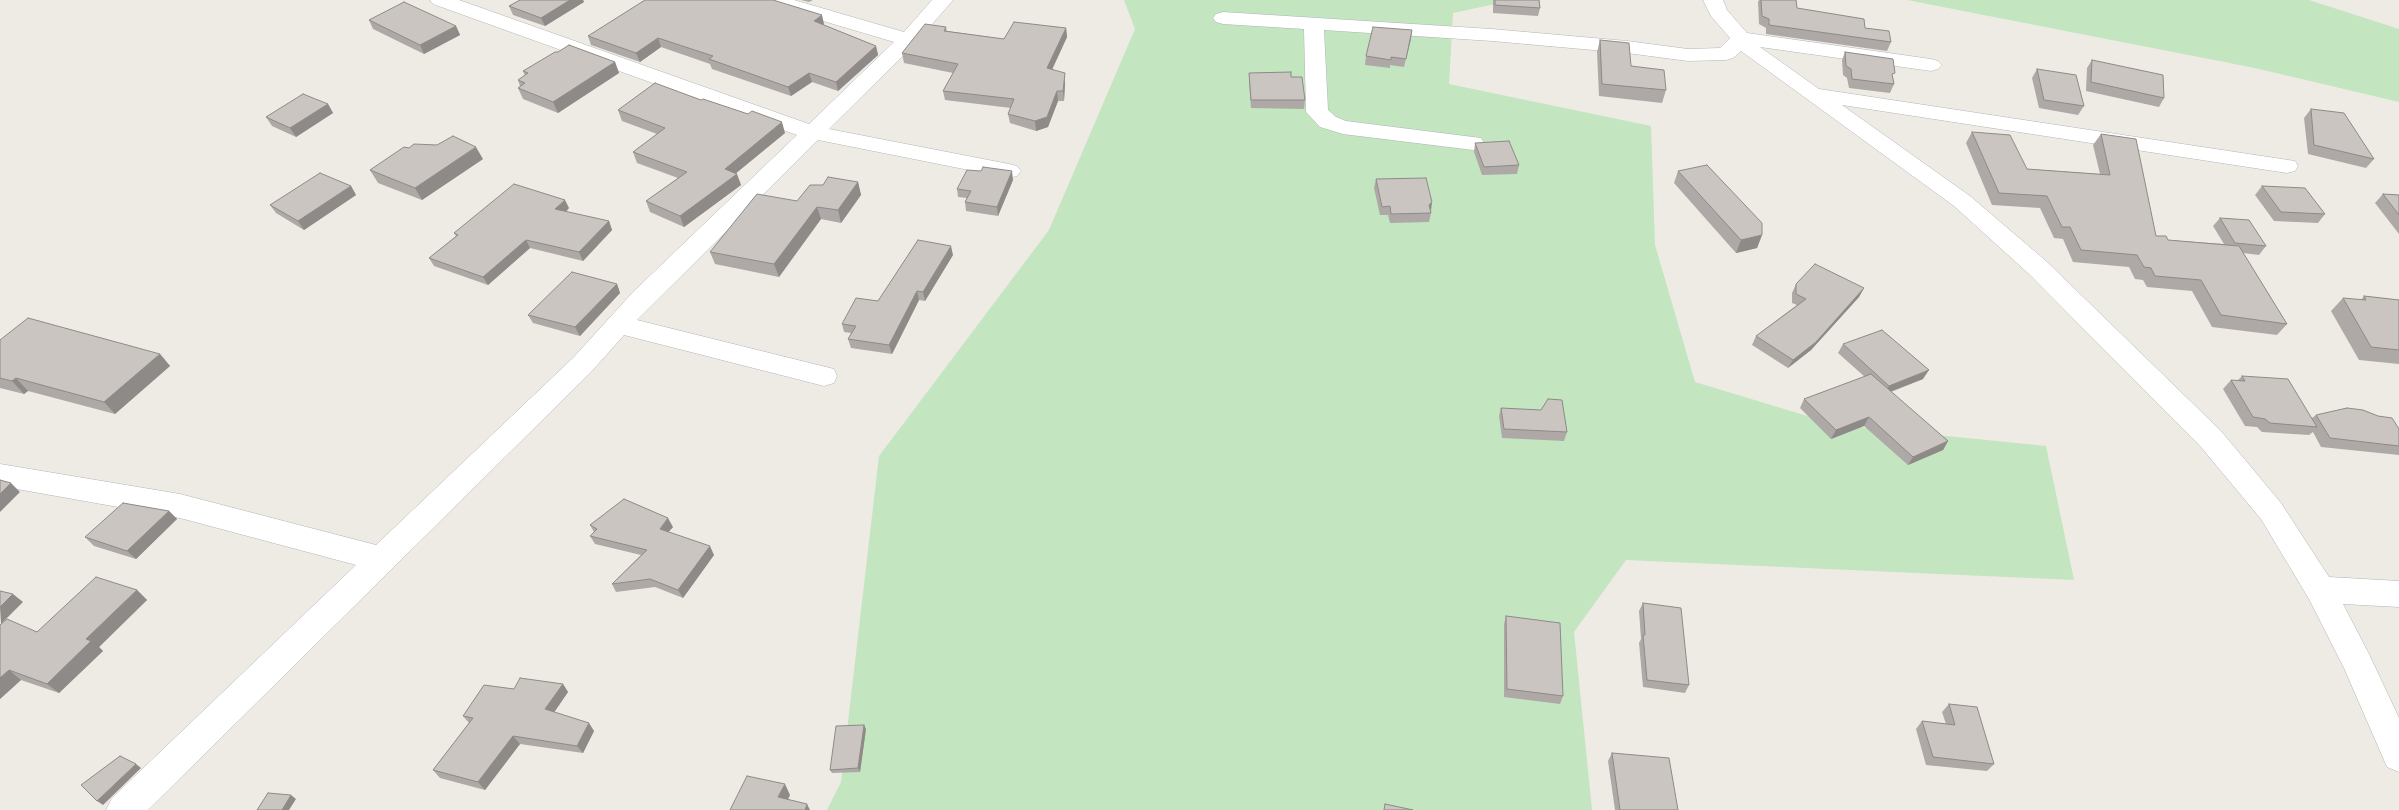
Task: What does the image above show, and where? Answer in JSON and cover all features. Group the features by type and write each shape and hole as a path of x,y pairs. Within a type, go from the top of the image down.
{"street":[{"path":"440,0 814,133 1010,171"},
{"path":"774,0 908,40"},
{"path":"124,810 583,364 642,298 908,40 943,0"},
{"path":"1713,0 1718,12 1751,50 1962,201 2037,267 2210,439 2271,511 2320,590 2358,664 2399,756"},
{"path":"1223,18 1492,35 1627,47 1688,55 1726,54 1741,38"},
{"path":"1314,24 1317,112 1328,122 1343,127 1473,143"},
{"path":"1741,38 1931,65"},
{"path":"1814,94 2287,166"},
{"path":"618,324 824,376"},
{"path":"0,475 180,506 382,560"},
{"path":"2320,590 2399,594"}],"green space":[{"path":"1124,0 1514,0 1453,13 1449,84 1651,126 1655,245 1695,382 1837,425 2046,446 2074,580 1626,560 1574,632 1592,810 827,810 841,782 879,456 1049,230 1135,29"},
{"path":"1907,0 2309,0 2399,29 2399,102 2255,68"}],"building":[{"path":"520,0 570,0 541,18 509,6"},
{"path":"645,0 773,0 822,15 814,21 876,46 836,82 809,73 788,87 709,59 713,56 658,38 636,53 588,36"},
{"path":"1495,0 1539,0 1540,8 1495,5"},
{"path":"1761,0 1796,0 1797,8 1864,19 1865,28 1889,31 1891,42 1769,25 1769,19 1762,16"},
{"path":"404,2 456,26 420,45 369,20"},
{"path":"1014,22 1066,28 1047,68 1065,73 1063,91 1057,91 1047,117 1035,121 1008,114 1014,99 943,91 958,64 902,53 925,24 946,27 944,31 1004,39"},
{"path":"1373,27 1412,30 1406,59 1391,57 1391,60 1366,56"},
{"path":"1600,40 1629,43 1631,66 1664,70 1666,90 1602,84"},
{"path":"569,45 615,62 553,102 518,88 525,83 518,80 528,73 523,71"},
{"path":"1845,52 1893,59 1895,73 1892,74 1894,84 1852,79 1851,69 1846,66"},
{"path":"2092,60 2163,75 2164,98 2091,82"},
{"path":"2037,69 2076,75 2084,106 2044,100"},
{"path":"1291,72 1291,77 1302,77 1305,100 1251,100 1249,73"},
{"path":"655,83 701,100 703,99 748,114 752,111 782,122 725,169 737,174 680,216 646,201 687,172 633,152 665,128 618,110"},
{"path":"303,94 328,104 290,128 266,117"},
{"path":"2311,109 2344,113 2374,159 2314,145"},
{"path":"1972,132 2010,135 2027,169 2110,175 2101,134 2136,139 2156,236 2166,236 2168,240 2239,246 2287,324 2221,315 2201,280 2155,276 2151,268 2144,267 2137,255 2081,250 2070,227 2062,227 2047,196 1999,193"},
{"path":"453,136 476,147 415,188 370,170 404,147 409,148 414,144 437,145"},
{"path":"1509,141 1519,165 1484,167 1475,143"},
{"path":"1707,165 1762,223 1762,235 1741,240 1678,171"},
{"path":"983,167 1012,171 997,207 965,202 971,191 957,189 967,170 981,171"},
{"path":"320,173 351,186 298,221 270,205"},
{"path":"828,177 858,182 838,210 817,207 774,264 710,252 757,194 797,201 810,185 823,185"},
{"path":"1426,178 1432,202 1429,205 1431,213 1391,214 1390,206 1382,207 1376,179"},
{"path":"514,184 565,200 555,209 609,221 579,252 526,240 483,277 429,258 458,235 454,233"},
{"path":"2262,186 2305,188 2325,214 2281,212"},
{"path":"2383,194 2399,195 2399,215"},
{"path":"2220,218 2249,220 2266,246 2235,243"},
{"path":"918,240 951,246 923,292 917,291 889,345 848,339 856,326 842,324 856,298 878,301"},
{"path":"1815,264 1864,288 1816,342 1793,360 1756,336 1806,299 1796,294 1796,284"},
{"path":"572,272 617,284 575,327 528,315"},
{"path":"2364,296 2399,300 2399,350 2371,347 2343,298 2366,300"},
{"path":"28,318 160,354 104,402 16,378 12,381 0,378 0,340"},
{"path":"1882,330 1929,370 1889,386 1843,344"},
{"path":"1871,374 1948,441 1913,457 1869,417 1836,430 1804,399"},
{"path":"2242,376 2288,379 2317,427 2270,423 2265,419 2253,417 2231,380 2245,381"},
{"path":"1548,399 1562,400 1567,432 1504,429 1501,408 1541,410"},
{"path":"2347,408 2363,410 2378,416 2392,418 2399,429 2399,446 2330,438 2316,415"},
{"path":"0,480 11,483 0,494"},
{"path":"624,499 668,518 660,529 710,546 678,590 650,579 612,584 647,550 590,536 597,529 590,525"},
{"path":"123,503 169,511 127,551 85,537"},
{"path":"96,577 137,590 86,639 91,641 47,684 9,670 0,678 0,625 7,619 37,632"},
{"path":"0,591 13,594 0,607"},
{"path":"1643,603 1681,608 1689,685 1647,680 1643,635 1645,635"},
{"path":"1506,616 1560,623 1563,696 1507,689"},
{"path":"520,678 563,684 545,709 589,723 577,746 513,736 478,782 433,770 473,718 463,716 484,685 514,689"},
{"path":"1949,704 1977,707 1994,764 1933,757 1922,721 1955,725"},
{"path":"864,725 858,768 830,770 836,726"},
{"path":"1612,753 1669,758 1678,810 1620,810"},
{"path":"120,756 136,764 97,801 81,785"},
{"path":"747,776 785,784 778,797 807,804 805,810 730,810"},
{"path":"268,793 291,795 282,810 257,810"},
{"path":"1385,804 1413,810 1384,810"}]}
